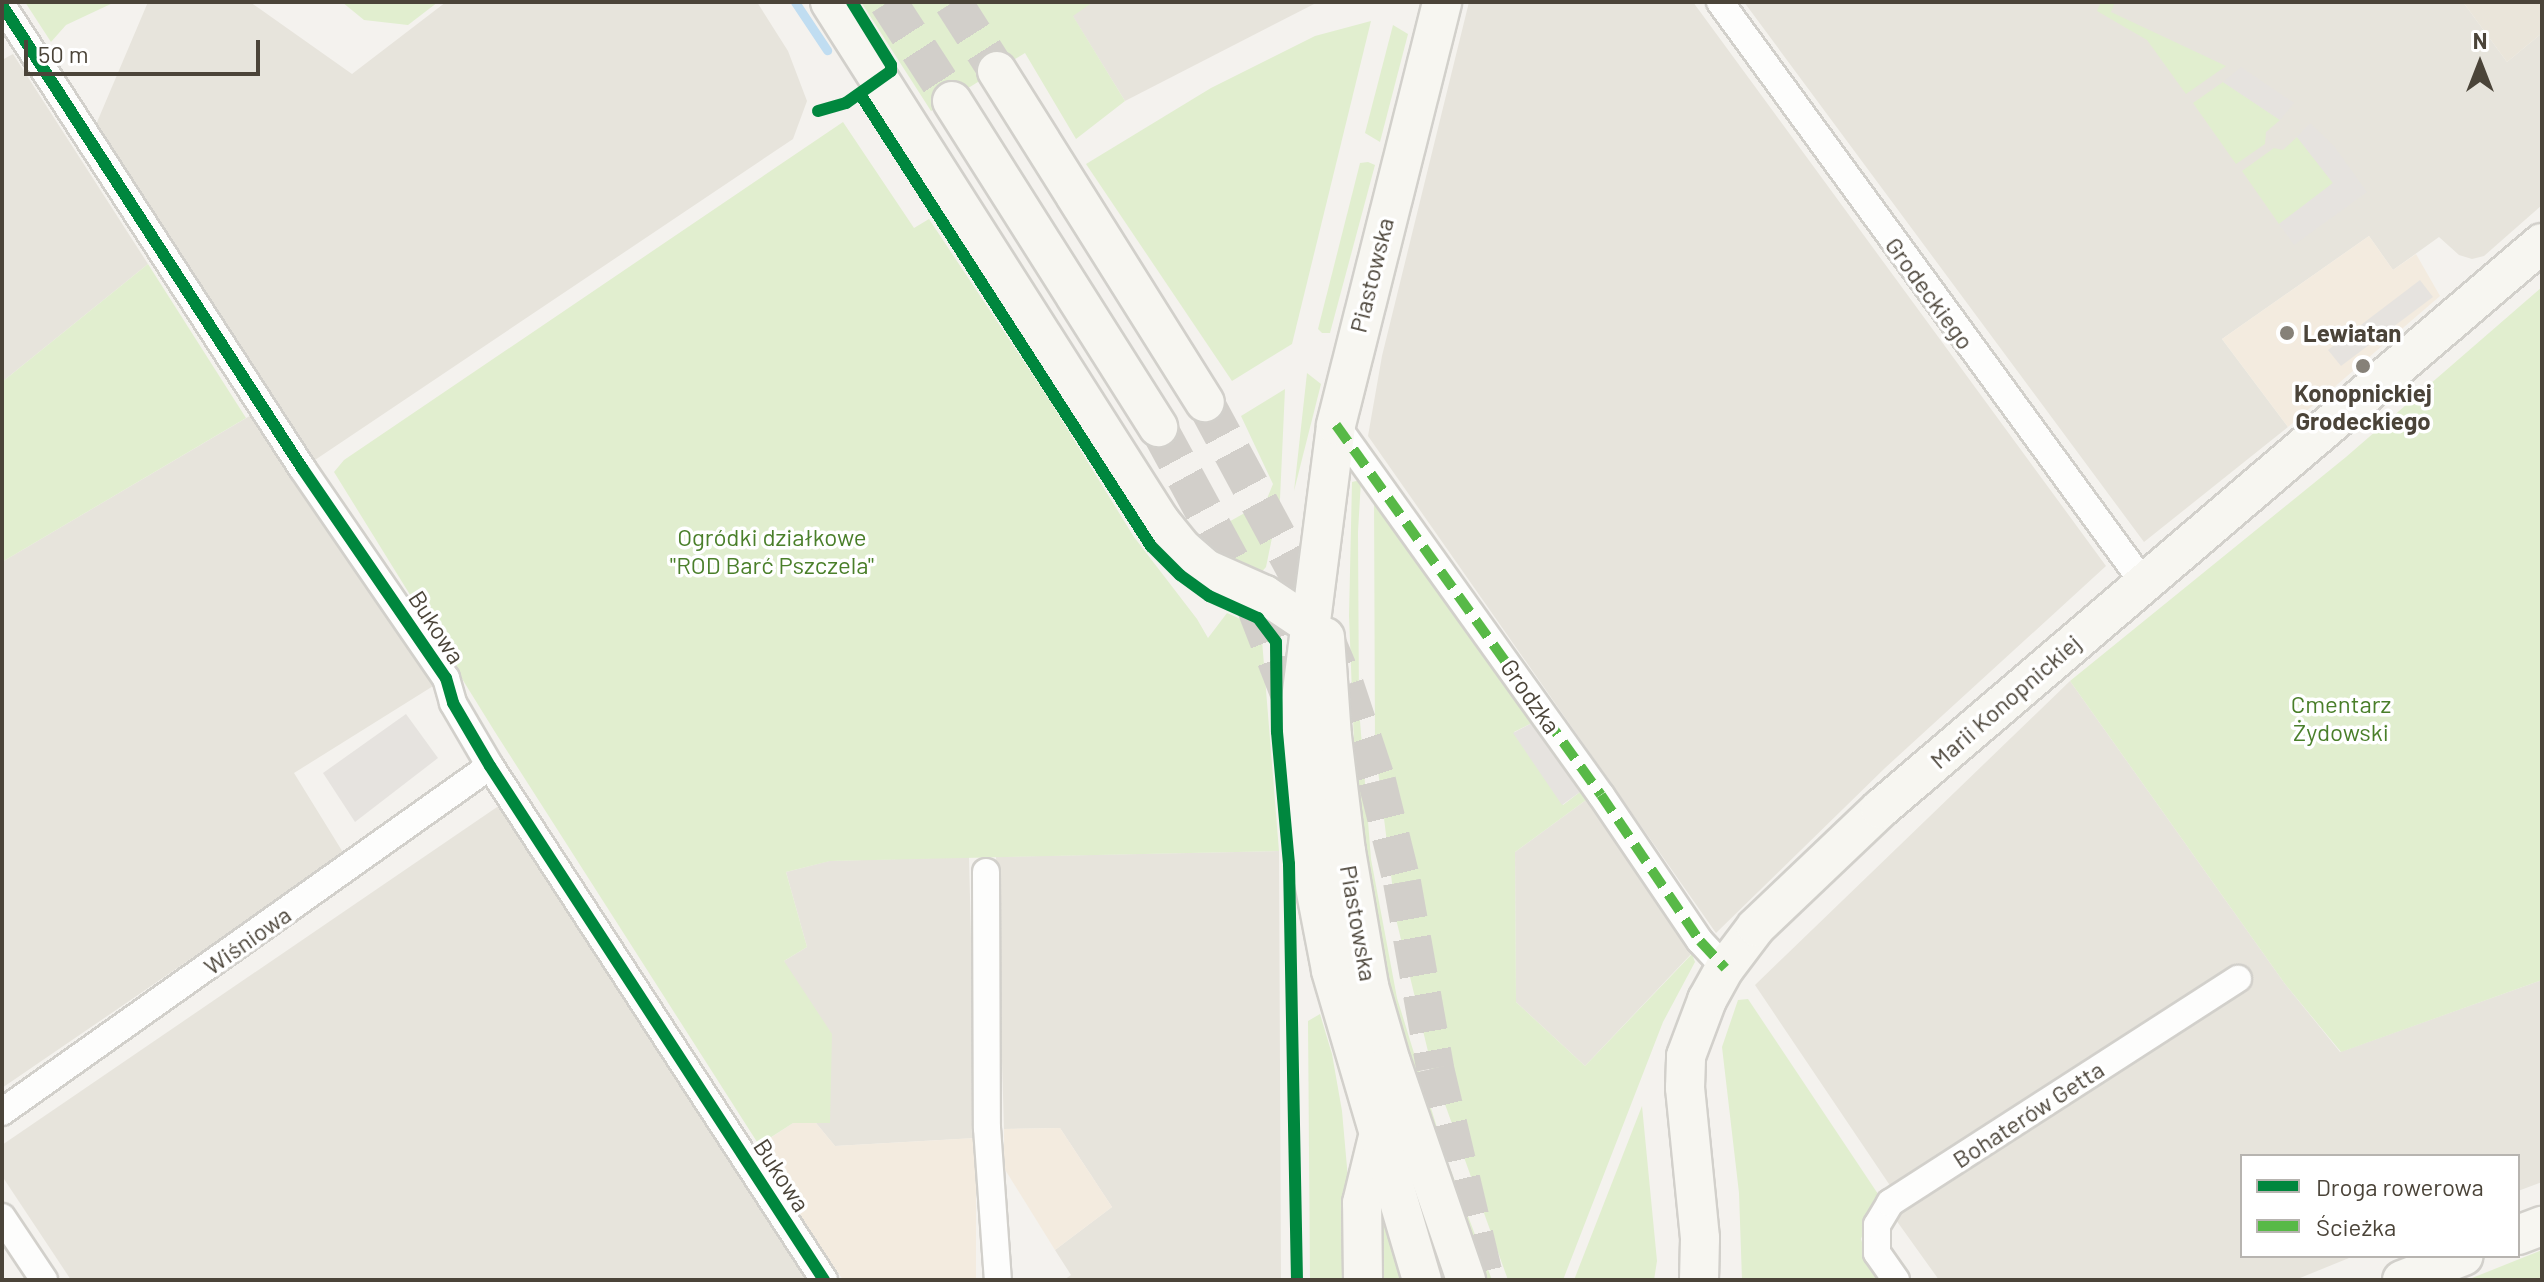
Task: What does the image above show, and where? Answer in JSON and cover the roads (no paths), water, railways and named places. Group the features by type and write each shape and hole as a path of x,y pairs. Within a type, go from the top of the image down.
{"street":[{"path":"830,2 1160,521 1182,548 1206,569 1265,595 1310,625"},
{"name":"Piastowska","path":"1422,1280 1331,970 1312,871 1300,707 1336,425 1442,2"},
{"name":"Grodeckiego","path":"1720,2 2143,582"},
{"name":"Bukowa","path":"2,5 302,468 446,678 453,703 490,766 824,1280"},
{"path":"997,71 1205,402"},
{"path":"952,101 1158,427"},
{"name":"Marii Konopnickiej","path":"1699,1279 1700,1238 1685,1088 1686,1056 1695,1026 1725,968 1756,927 1880,809 2542,243"},
{"name":"Grodzka","path":"1336,425 1601,795 1700,941 1725,968"},
{"name":"Piastowska","path":"1319,552 1332,736 1355,918 1391,1062 1466,1280"},
{"name":"Wiśniowa","path":"2,1112 490,766"},
{"path":"986,872 987,1128 998,1280"},
{"name":"Bohaterów Getta","path":"1896,1280 1877,1253 1877,1225 1890,1203 2238,979"},
{"path":"1363,1280 1362,1203 1378,1138"},
{"path":"2,1217 44,1280"},
{"path":"2520,1234 2542,1226"},
{"path":"2402,1280 2459,1258"}],"waterway":[{"path":"795,2 827,50"}],"tunnel":[{"path":"888,2 952,101"},
{"path":"953,2 997,71"},
{"path":"1205,402 1301,580 1345,685 1377,781 1402,882 1435,1068 1485,1280"},
{"path":"1158,427 1255,606 1302,727"}],"place":[{"name":"Lewiatan","path":"2287,333"},
{"name":"Konopnickiej Grodeckiego","path":"2363,366"}],"park label":[{"name":"Ogródki działkowe \"ROD Barć Pszczela\"","path":"772,551"},
{"name":"Cmentarz Żydowski","path":"2341,718"}]}
